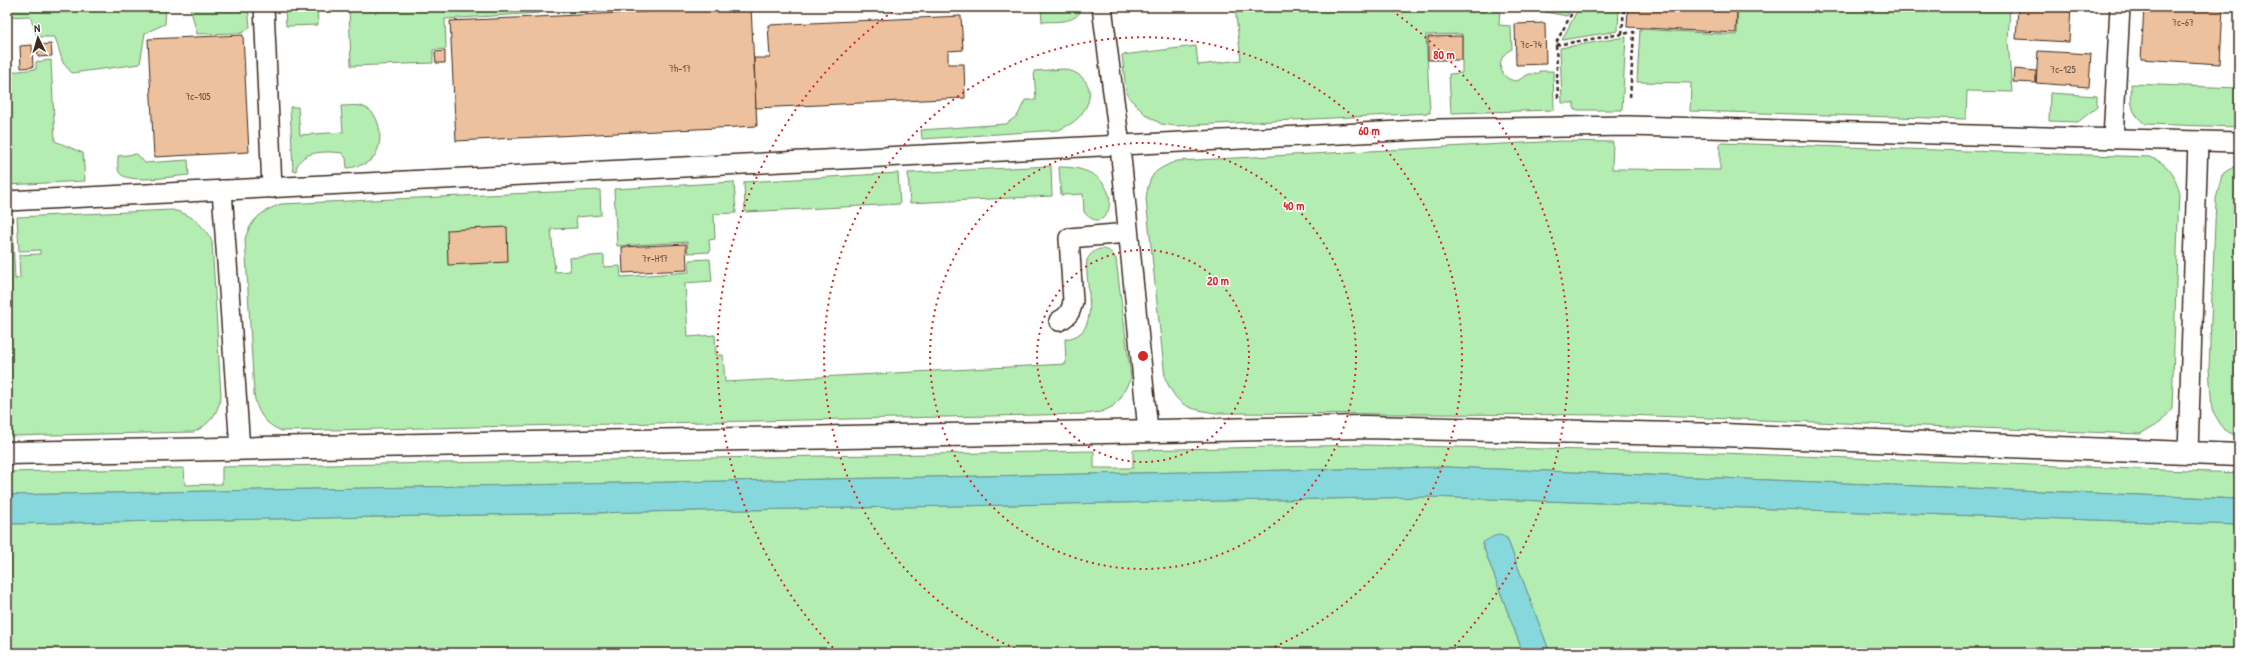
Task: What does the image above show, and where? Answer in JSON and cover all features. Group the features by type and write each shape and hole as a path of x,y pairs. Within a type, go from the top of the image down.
{"street":[{"path":"7,453 1364,427 1723,435 2239,455"}],"lane":[{"path":"264,7 272,188"},
{"path":"1102,7 1120,146 1148,431"},
{"path":"2113,138 2120,7"},
{"path":"7,201 1440,129 1628,126 2239,142"},
{"path":"2188,454 2198,141"},
{"path":"222,190 240,448"},
{"path":"1059,321 1066,317 1071,310 1073,301 1068,238 1128,233"}],"path":[{"path":"1559,126 1556,45 1575,7"},
{"path":"1622,34 1624,7"},
{"path":"1556,45 1634,32 1628,126"}],"green space":[{"path":"7,7 166,7 165,24 145,33 140,64 72,73 63,63 55,37 37,37 30,16 7,17"},
{"path":"190,7 248,7 250,27 242,33 197,34"},
{"path":"285,7 317,7 318,25 286,26"},
{"path":"349,7 539,7 540,13 445,19 446,49 433,50 433,63 351,66"},
{"path":"562,7 669,7 562,13"},
{"path":"1041,7 1083,7 1076,16 1071,19 1042,22"},
{"path":"1235,7 1500,7 1499,25 1511,26 1512,49 1503,57 1501,62 1502,73 1511,80 1517,81 1529,74 1539,74 1539,71 1553,71 1554,110 1451,113 1449,74 1462,73 1462,34 1426,35 1430,113 1176,126 1161,124 1146,115 1130,99 1126,91 1122,55 1196,46 1198,65 1241,60"},
{"path":"1545,7 1571,7 1567,16 1545,12"},
{"path":"1579,7 1619,7 1618,31 1562,40"},
{"path":"1738,7 2010,7 2008,41 2012,92 1967,91 1966,119 1690,111 1691,83 1637,82 1640,29 1737,35"},
{"path":"1626,37 1622,110 1574,110 1574,103 1562,103 1560,48"},
{"path":"7,47 9,47 11,72 36,69 36,62 51,60 55,141 83,153 85,181 7,185"},
{"path":"1064,69 1074,72 1086,82 1089,89 1089,96 1083,111 1075,121 1064,128 1059,130 922,139 921,130 1006,124 1018,115 1025,100 1036,100 1034,71"},
{"path":"2131,84 2239,88 2239,127 2145,124 2136,115 2132,107"},
{"path":"2050,93 2097,96 2097,107 2078,122 2049,121"},
{"path":"341,106 363,107 371,112 375,117 380,131 377,153 373,158 364,164 347,168 346,158 342,153 314,153 302,159 298,164 296,171 293,171 290,107 298,107 300,135 343,132"},
{"path":"1561,141 1613,142 1612,169 1720,170 1720,143 2150,157 2156,159 2169,169 2179,190 2172,409 2160,423 2140,434 1626,415 1215,413 1197,410 1190,407 1174,395 1165,378 1146,199 1151,178 1158,170 1177,161"},
{"path":"137,154 145,163 188,160 189,175 151,179 123,176 118,170 118,156"},
{"path":"2239,163 2239,437 2224,430 2212,410 2209,368 2216,199 2222,175"},
{"path":"1051,166 1052,196 910,203 908,173"},
{"path":"1059,167 1083,170 1098,178 1107,190 1110,202 1108,212 1102,219 1094,220 1084,212 1083,194 1061,195"},
{"path":"898,173 900,204 745,212 744,182"},
{"path":"734,182 736,213 714,214 715,239 709,240 710,252 688,253 687,242 617,246 614,189"},
{"path":"600,190 601,215 576,217 577,228 551,229 555,272 570,271 569,258 604,255 604,267 620,266 621,277 689,272 689,260 710,259 712,281 685,283 688,337 715,335 716,355 723,355 725,382 1066,364 1065,339 1077,335 1084,328 1088,319 1090,307 1087,260 1094,252 1102,249 1110,251 1116,259 1131,378 1120,399 1112,407 1101,412 1086,414 282,431 270,425 262,417 254,394 245,239 250,226 263,213 281,204"},
{"path":"172,210 185,214 195,220 200,224 212,241 221,396 218,408 212,418 205,426 194,432 7,436 7,218 12,218 15,279 20,278 19,255 40,254 40,250 19,251 17,217"},
{"path":"1364,445 1722,453 2239,473 2239,499 1447,467 7,495 7,472 184,468 185,485 222,484 222,467 1094,451 1094,468 1133,468 1133,450"},
{"path":"1429,497 2239,525 2239,653 1550,653 1507,538 1482,543 1523,653 7,653 7,524"}],"water":[{"path":"1447,467 2239,499 2239,525 1429,497 7,524 7,495"},
{"path":"1500,535 1507,538 1550,653 1523,653 1482,543 1494,536"}],"building":[{"path":"751,7 757,126 456,141 450,21"},
{"path":"1628,7 1737,7 1736,33 1627,27"},
{"path":"2018,7 2071,7 2069,42 2016,39"},
{"path":"2144,7 2223,7 2220,64 2141,59"},
{"path":"961,16 963,50 948,51 948,64 964,64 965,98 756,108 754,58 770,58 768,25"},
{"path":"1545,23 1546,64 1516,65 1515,24"},
{"path":"243,35 249,152 154,157 148,39"},
{"path":"1462,36 1462,60 1428,60 1428,37"},
{"path":"51,44 52,56 38,57 37,45"},
{"path":"32,45 33,67 21,68 20,46"},
{"path":"445,51 445,63 436,63 435,52"},
{"path":"2038,51 2091,54 2089,87 2036,83"},
{"path":"2014,69 2036,71 2036,83 2013,82"},
{"path":"507,227 508,262 448,265 447,230"},
{"path":"686,244 687,270 623,273 622,247"}]}
